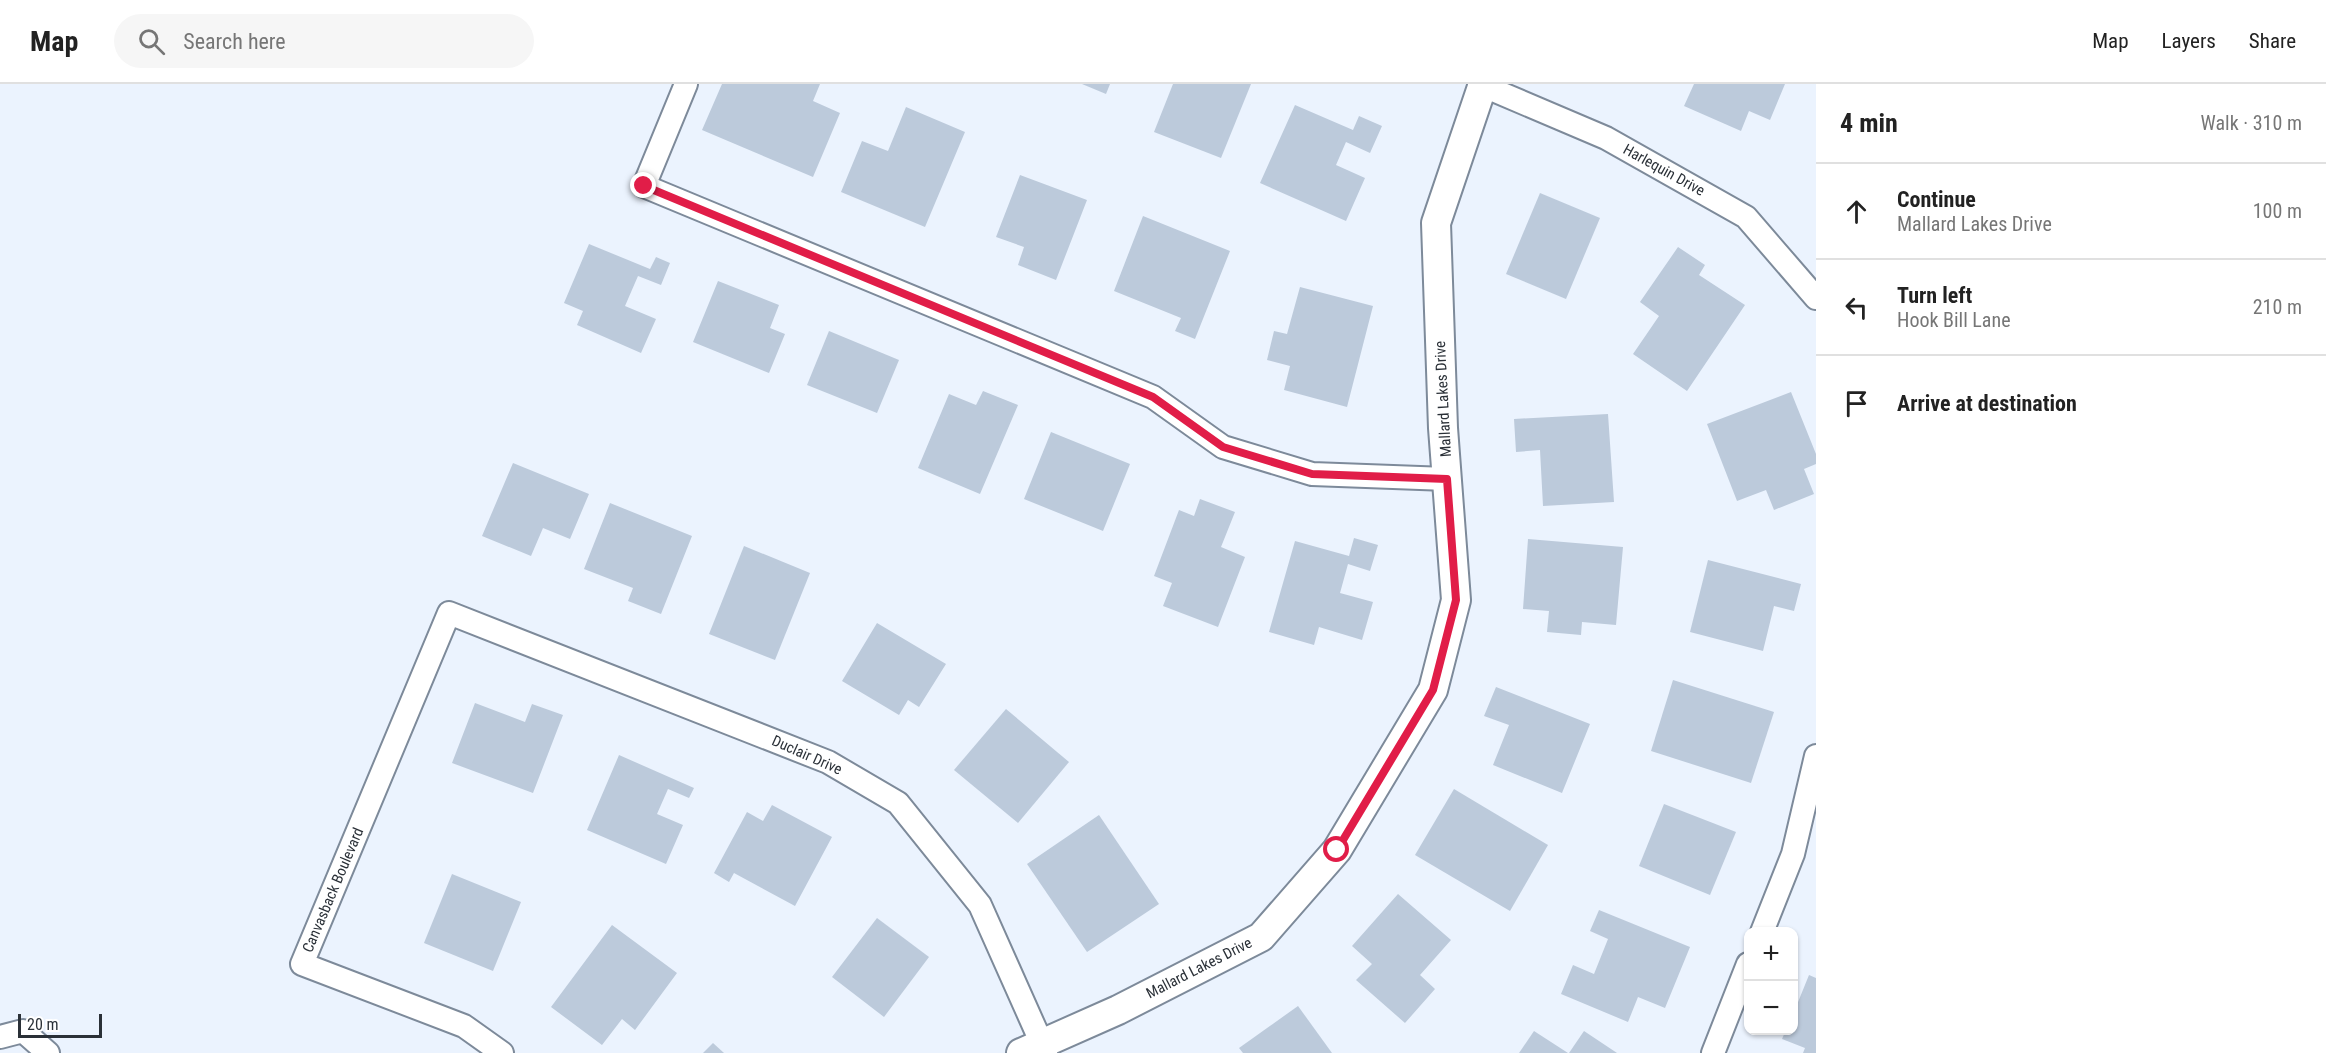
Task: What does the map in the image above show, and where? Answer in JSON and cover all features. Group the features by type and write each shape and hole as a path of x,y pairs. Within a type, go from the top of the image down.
{"street":[{"path":"686,84 644,186 1153,397 1223,447 1312,474 1447,479"},
{"name":"Harlequin Drive","path":"1481,84 1606,138 1746,217 1816,298"},
{"name":"Mallard Lakes Drive","path":"1037,1050 1261,937 1337,850 1433,690 1456,600 1447,479 1436,223 1481,84"},
{"name":"Duclair Drive","path":"449,613 828,762 898,803 980,905 1037,1050"},
{"name":"Canvasback Boulevard","path":"449,613 302,964 464,1026 502,1053"},
{"path":"1764,927 1793,854 1816,756"},
{"path":"1713,1053 1744,976"},
{"path":"0,1037 23,1031 48,1053"}],"building":[{"path":"722,84 820,84 813,101 840,113 813,177 702,130"},
{"path":"1082,84 1110,84 1106,94"},
{"path":"1173,84 1251,84 1221,158 1154,132"},
{"path":"1694,84 1785,84 1770,120 1749,111 1741,131 1684,106"},
{"path":"1295,105 1353,130 1359,116 1382,126 1370,153 1346,142 1336,165 1365,178 1346,221 1260,183"},
{"path":"906,107 965,132 925,227 841,192 862,141 888,151"},
{"path":"1020,175 1087,200 1056,280 1018,265 1024,247 996,237"},
{"path":"1540,193 1600,218 1566,299 1506,274"},
{"path":"1143,216 1230,251 1195,339 1175,331 1181,318 1114,291"},
{"path":"589,244 650,269 656,257 670,263 661,285 638,276 625,306 656,319 641,353 577,325 583,311 564,303"},
{"path":"1678,247 1705,265 1699,275 1745,305 1687,391 1633,354 1659,316 1640,302"},
{"path":"718,281 779,305 770,328 785,334 769,373 693,342"},
{"path":"1300,287 1373,306 1347,407 1284,390 1290,366 1267,360 1274,331 1287,334"},
{"path":"829,331 899,360 877,413 807,385"},
{"path":"983,391 1018,405 980,494 918,468 949,394 976,405"},
{"path":"1791,392 1816,454 1816,464 1804,469 1814,494 1774,510 1766,490 1737,501 1707,424"},
{"path":"1608,414 1614,502 1543,506 1540,450 1516,452 1514,419"},
{"path":"1051,432 1130,464 1103,531 1024,499"},
{"path":"513,463 589,494 570,539 543,528 531,556 482,536"},
{"path":"1200,499 1235,512 1221,547 1245,557 1218,627 1163,606 1172,583 1154,576 1179,510 1194,516"},
{"path":"610,503 692,536 661,614 628,601 633,588 584,569"},
{"path":"1354,538 1378,545 1370,571 1348,564 1340,593 1373,602 1362,640 1319,627 1314,645 1269,632 1295,541 1349,556"},
{"path":"1528,539 1623,547 1616,625 1582,622 1581,635 1547,632 1549,611 1523,609"},
{"path":"744,546 810,573 775,660 709,634"},
{"path":"1708,560 1801,584 1794,611 1774,606 1763,651 1690,632"},
{"path":"877,623 946,664 919,707 908,700 899,715 842,681"},
{"path":"1673,680 1774,712 1751,783 1651,751"},
{"path":"1496,687 1590,724 1562,793 1493,765 1509,725 1484,716"},
{"path":"475,703 525,722 532,704 563,715 533,793 452,763"},
{"path":"1006,709 1069,762 1018,823 954,770"},
{"path":"619,755 694,788 689,798 668,789 657,814 683,825 666,864 587,830"},
{"path":"1454,789 1548,845 1510,911 1415,855"},
{"path":"1664,804 1736,832 1710,895 1639,866"},
{"path":"772,805 832,837 795,906 734,873 729,882 714,873 747,812 763,821"},
{"path":"1099,815 1159,904 1087,952 1027,864"},
{"path":"452,874 521,902 493,971 424,943"},
{"path":"1398,894 1451,940 1420,975 1435,989 1405,1023 1356,980 1372,964 1352,946"},
{"path":"1599,910 1690,947 1665,1008 1638,997 1628,1022 1561,994 1573,965 1594,974 1608,939 1590,931"},
{"path":"877,918 929,957 884,1017 832,977"},
{"path":"612,925 677,973 635,1030 622,1019 602,1045 551,1007"},
{"path":"1809,975 1816,978 1816,1053 1803,1053 1805,1048 1782,1039 1784,1035 1798,1035 1798,1002"},
{"path":"1298,1006 1332,1053 1243,1053 1239,1048"},
{"path":"1534,1031 1568,1053 1519,1053"},
{"path":"1584,1031 1617,1053 1569,1053"},
{"path":"713,1043 724,1053 703,1053"}],"route":[{"path":"644,186 1153,397 1223,447 1312,474 1447,479 1456,600 1433,690 1337,850"}]}
